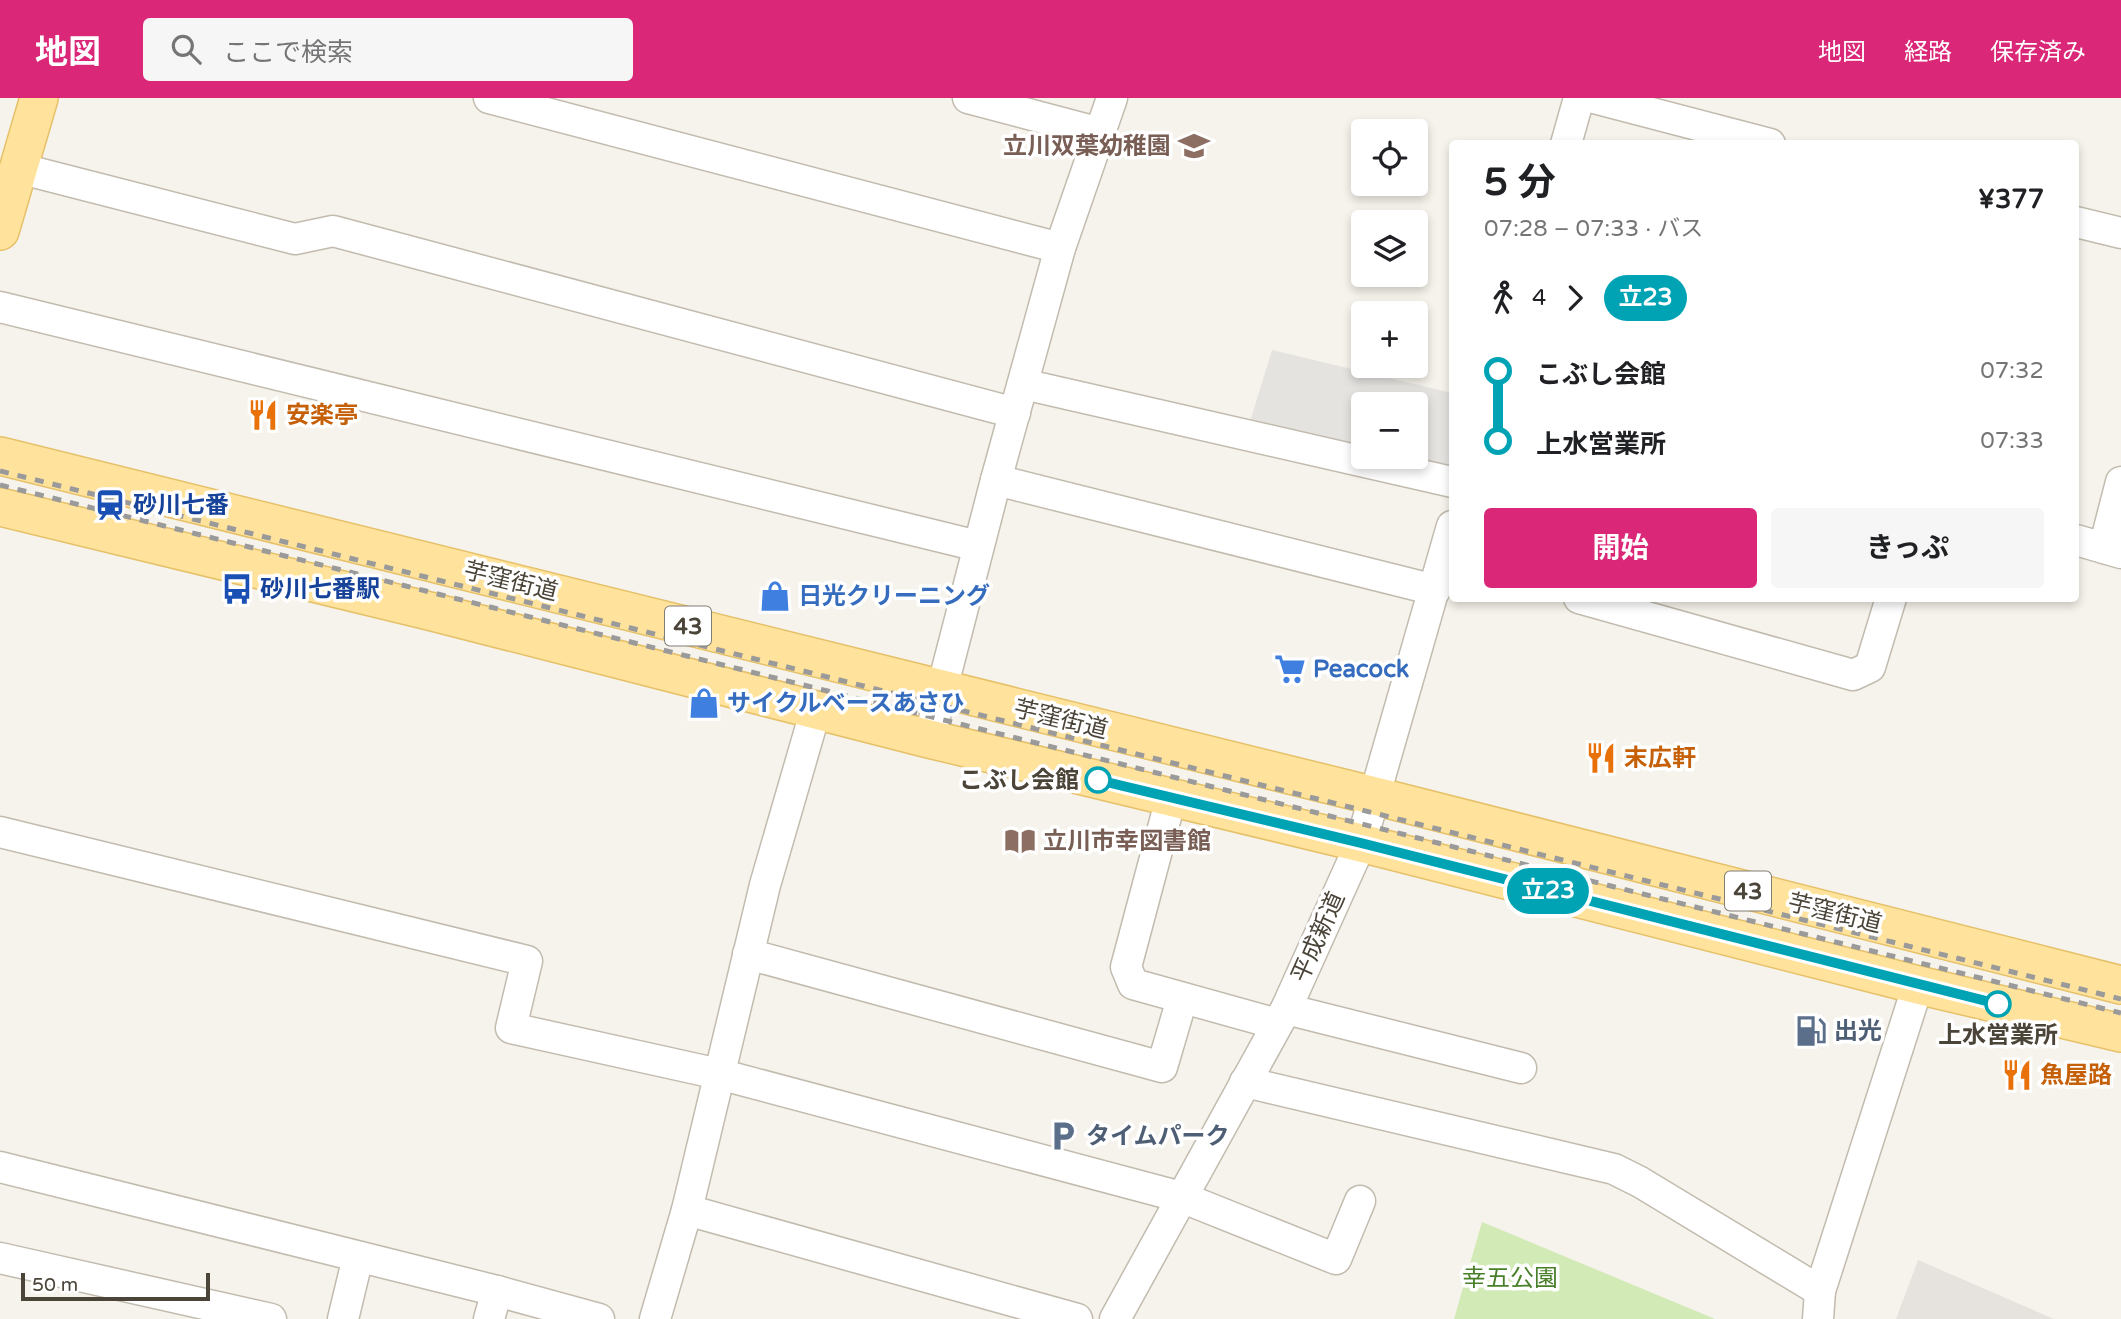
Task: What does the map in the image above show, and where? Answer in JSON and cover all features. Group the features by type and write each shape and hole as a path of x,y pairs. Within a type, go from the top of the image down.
{"main road":[{"path":"0,231 11,178 39,98"},
{"name":"芋窪街道","path":"0,456 1375,796 2121,985"},
{"name":"芋窪街道","path":"0,507 416,607 929,739 1361,843 1918,985 2121,1033"}],"street":[{"path":"489,98 1060,248"},
{"path":"968,98 1100,133"},
{"path":"929,739 978,546 1060,248 1112,98"},
{"path":"1567,140 1579,98"},
{"path":"1594,98 1755,140"},
{"path":"11,178 295,239 333,231 1015,413"},
{"path":"2079,223 2121,233"},
{"path":"0,307 978,546"},
{"path":"1023,384 1449,481"},
{"path":"996,480 1444,573"},
{"path":"2079,541 2113,550 2121,482"},
{"name":"平成新道","path":"1115,1319 1282,1016 1361,843 1444,573 1449,544"},
{"path":"1593,602 1853,675 1870,667 1890,602"},
{"path":"655,1319 687,1210 765,885 816,709"},
{"path":"1171,798 1126,967 1133,984 1182,999 1282,1016 1521,1068"},
{"path":"0,832 527,961 511,1028 719,1074 1181,1197 1336,1259 1360,1201"},
{"path":"748,954 1162,1067 1182,999"},
{"path":"1245,1082 1614,1169 1640,1182 1819,1305 1918,985"},
{"path":"0,1167 358,1256 493,1305 599,1319"},
{"path":"687,1210 1077,1319"},
{"path":"343,1319 358,1256"},
{"path":"0,1258 271,1319"}],"shaded area":[{"path":"1272,350 1351,369 1351,378 1389,378 1449,392 1448,474 1427,469 1428,392 1351,392 1351,450 1249,425"},
{"path":"1918,1260 2054,1319 1896,1319"}],"green space":[{"name":"幸五公園","path":"1482,1222 1715,1319 1454,1319"}],"railway":[{"path":"0,471 2121,999"},
{"path":"0,485 2121,1013"}],"bus line":[{"name":"立23","path":"1098,780 1361,843 1998,1004"}],"place":[{"name":"立川双葉幼稚園","path":"1194,146"},
{"name":"安楽亭","path":"263,415"},
{"name":"砂川七番","path":"110,505"},
{"name":"砂川七番駅","path":"237,589"},
{"name":"日光クリーニング","path":"775,596"},
{"name":"Peacock","path":"1290,669"},
{"name":"サイクルベースあさひ","path":"704,703"},
{"name":"末広軒","path":"1601,758"},
{"name":"こぶし会館","path":"1098,780"},
{"name":"立川市幸図書館","path":"1020,841"},
{"name":"上水営業所","path":"1998,1004"},
{"name":"出光","path":"1811,1031"},
{"name":"魚屋路","path":"2017,1075"},
{"name":"タイムパーク","path":"1063,1136"}]}
